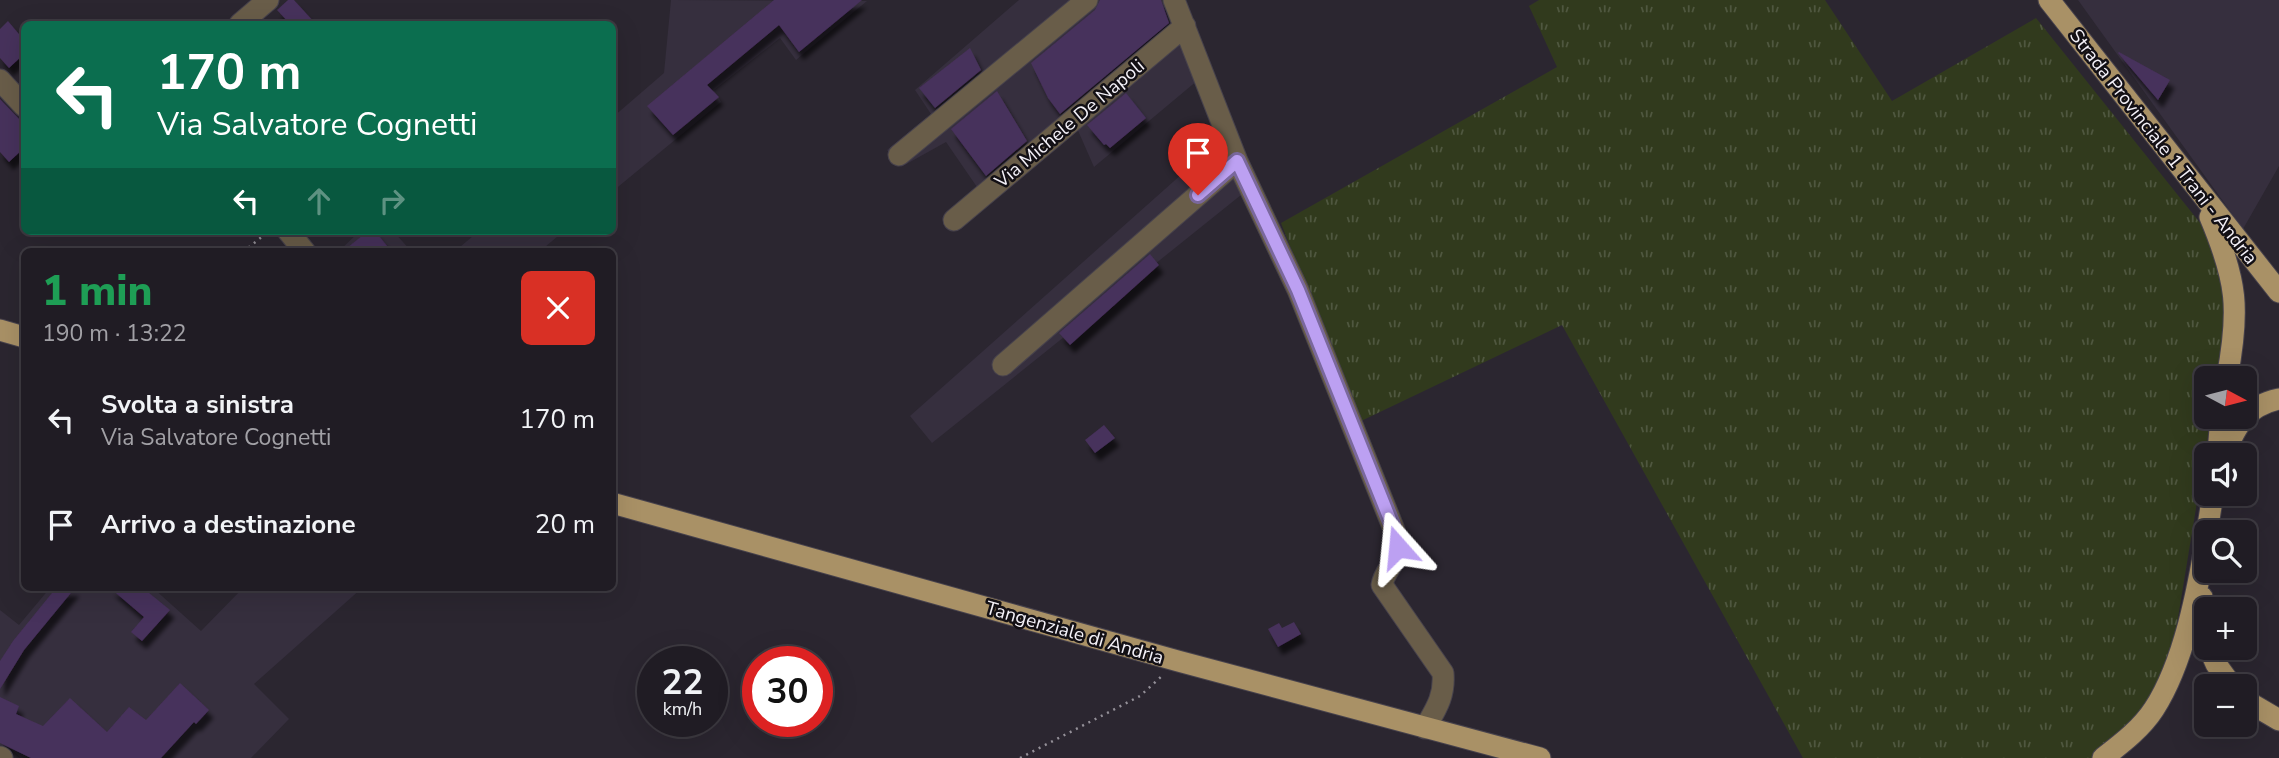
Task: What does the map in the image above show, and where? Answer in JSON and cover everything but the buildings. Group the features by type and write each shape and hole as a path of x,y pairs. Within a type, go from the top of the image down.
{"main road":[{"name":"Strada Provinciale 1 Trani - Andria","path":"2049,0 2279,292"},
{"path":"2197,190 2222,245 2233,282 2236,319 2229,366"},
{"path":"0,330 21,336"},
{"path":"2229,443 2236,426 2252,410 2279,398"},
{"name":"Tangenziale di Andria","path":"616,504 1178,661 1539,758"},
{"path":"2103,758 2124,742 2153,710 2176,668 2198,583"},
{"path":"2257,706 2279,720"}],"street":[{"path":"244,21 268,0"},
{"path":"900,155 1087,0"},
{"path":"1174,0 1237,161 1298,290 1393,527 1398,547 1396,556 1383,575 1382,585 1443,673 1441,700 1425,728"},
{"name":"Via Michele De Napoli","path":"954,220 1185,26"},
{"path":"0,80 21,103"},
{"path":"1003,365 1237,161"}],"path":[{"path":"248,248 264,235"},
{"path":"1020,758 1140,696 1178,661"}],"shaded area":[{"path":"671,0 867,1 796,60 780,38 714,90 721,102 616,189 616,114 664,73"},
{"path":"1019,0 1162,0 1198,80 1094,167 1076,126 957,230 942,218 977,187 946,142 901,167 887,150 931,114 915,90"},
{"path":"2078,0 2279,0 2279,166 2243,229"},
{"path":"1219,141 1241,195 932,443 910,416"},
{"path":"356,235 397,235 408,248 342,248"},
{"path":"474,235 559,235 544,248 459,248"},
{"path":"47,591 156,591 201,631 240,591 359,591 254,684 289,719 251,758 21,758 0,745 0,610 19,625"}],"green space":[{"path":"1539,0 1825,0 1892,101 2036,18 2201,224 2219,262 2227,308 2219,366 2194,366 2194,429 2209,429 2207,443 2194,443 2194,506 2196,506 2173,648 2163,680 2132,722 2091,758 1803,758 1562,325 1359,422 1281,223 1557,67 1529,6"}],"route":[{"path":"1198,195 1237,161 1298,290 1393,527 1398,547"}]}
